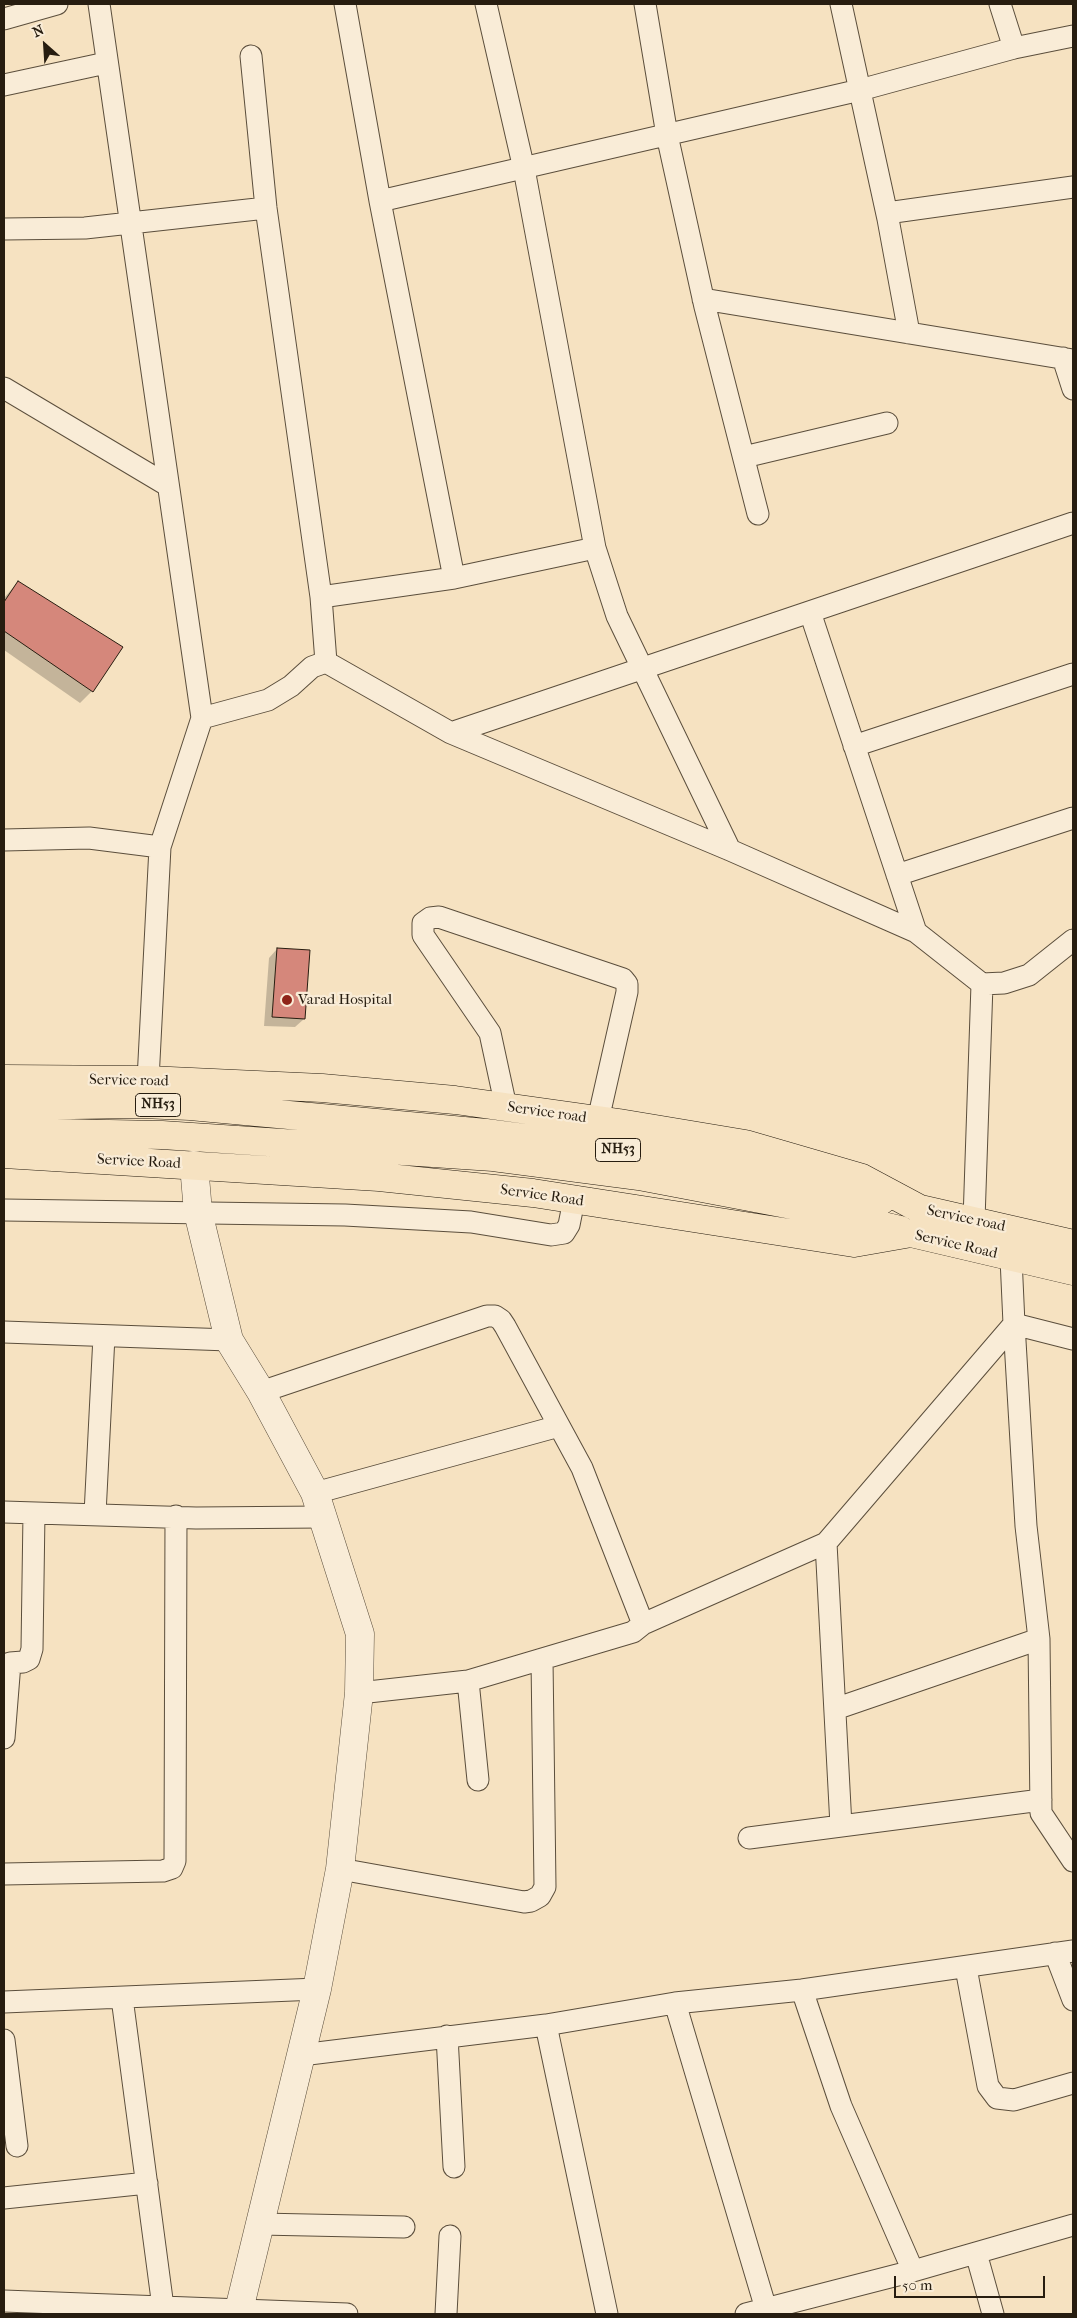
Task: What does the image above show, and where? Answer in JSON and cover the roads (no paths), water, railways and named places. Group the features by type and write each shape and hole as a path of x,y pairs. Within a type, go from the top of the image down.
{"highway":[{"name":"Service road","path":"4,1079 148,1080 322,1088 506,1107 598,1120 746,1144 862,1178 915,1221 974,1220 1073,1244"},
{"name":"NH53","path":"4,1106 140,1104 190,1106 486,1133 677,1158 915,1221"},
{"name":"NH53","path":"4,1132 162,1135 493,1157 639,1176 797,1206 915,1221"},
{"name":"Service Road","path":"4,1154 378,1177 574,1200 854,1243 915,1221 1011,1258 1073,1271"}],"street":[{"path":"4,19 57,4"},
{"path":"99,4 167,486 202,718 160,847 148,1080"},
{"path":"345,4 380,201 454,578"},
{"path":"486,4 524,169 595,548 617,616 644,668 730,850"},
{"path":"645,4 667,135 703,299 758,514"},
{"path":"841,4 887,213 909,333"},
{"path":"1000,4 1014,48"},
{"path":"380,201 860,90 1014,48 1073,36"},
{"path":"251,56 266,208 321,597 326,662"},
{"path":"4,85 106,63"},
{"path":"887,213 1073,187"},
{"path":"4,229 85,228 266,208"},
{"path":"703,299 1068,359 1073,389"},
{"path":"4,388 167,486"},
{"path":"744,458 887,423"},
{"path":"451,733 1073,524"},
{"path":"321,597 454,578 595,548"},
{"path":"810,612 916,932"},
{"path":"202,718 268,700 291,686 312,667 326,662 451,733 730,850 916,932 982,984 1004,984 1029,975 1073,940"},
{"path":"854,746 1073,674"},
{"path":"897,875 1073,818"},
{"path":"4,840 89,838 160,847"},
{"path":"506,1107 490,1033 423,935 423,923 430,918 439,917 623,979 627,984 627,992 598,1120"},
{"path":"974,1220 982,984"},
{"path":"194,1165 198,1212 229,1340 261,1392 319,1505 360,1634 359,1693 340,1870 317,1988 238,2312"},
{"path":"4,1210 345,1215 471,1222 551,1235 564,1233 569,1226 574,1200"},
{"path":"1011,1258 1026,1526 1039,1639 1041,1813 1073,1861"},
{"path":"261,1392 486,1316 495,1316 505,1326 582,1468 643,1624"},
{"path":"1014,1324 1073,1339"},
{"path":"359,1693 468,1681 633,1632 643,1624 826,1543 1014,1324"},
{"path":"4,1332 229,1340"},
{"path":"95,1514 104,1336"},
{"path":"4,1512 176,1516 319,1505 560,1426"},
{"path":"4,1738 7,1663 23,1662 29,1659 32,1649 34,1513"},
{"path":"4,1874 164,1871 172,1868 176,1861 176,1516"},
{"path":"826,1543 841,1826"},
{"path":"835,1709 1039,1639"},
{"path":"340,1870 524,1902 540,1896 545,1887 542,1659"},
{"path":"468,1681 478,1780"},
{"path":"750,1838 1041,1800"},
{"path":"301,2056 446,2036 546,2025 675,2003 802,1990 966,1968 1064,1952 1073,2000"},
{"path":"966,1968 988,2086 997,2098 1014,2100 1073,2083"},
{"path":"4,2002 317,1988"},
{"path":"802,1990 841,2106 913,2271"},
{"path":"122,1998 163,2307"},
{"path":"675,2003 756,2312 913,2271 1073,2225"},
{"path":"546,2025 607,2314"},
{"path":"446,2036 454,2167"},
{"path":"4,2040 17,2146"},
{"path":"4,2198 147,2182"},
{"path":"260,2224 404,2227"},
{"path":"446,2314 450,2236"},
{"path":"976,2253 993,2314"},
{"path":"4,2301 32,2308 163,2307 238,2312 347,2314"}],"place":[{"name":"Varad Hospital","path":"287,1000"}]}
